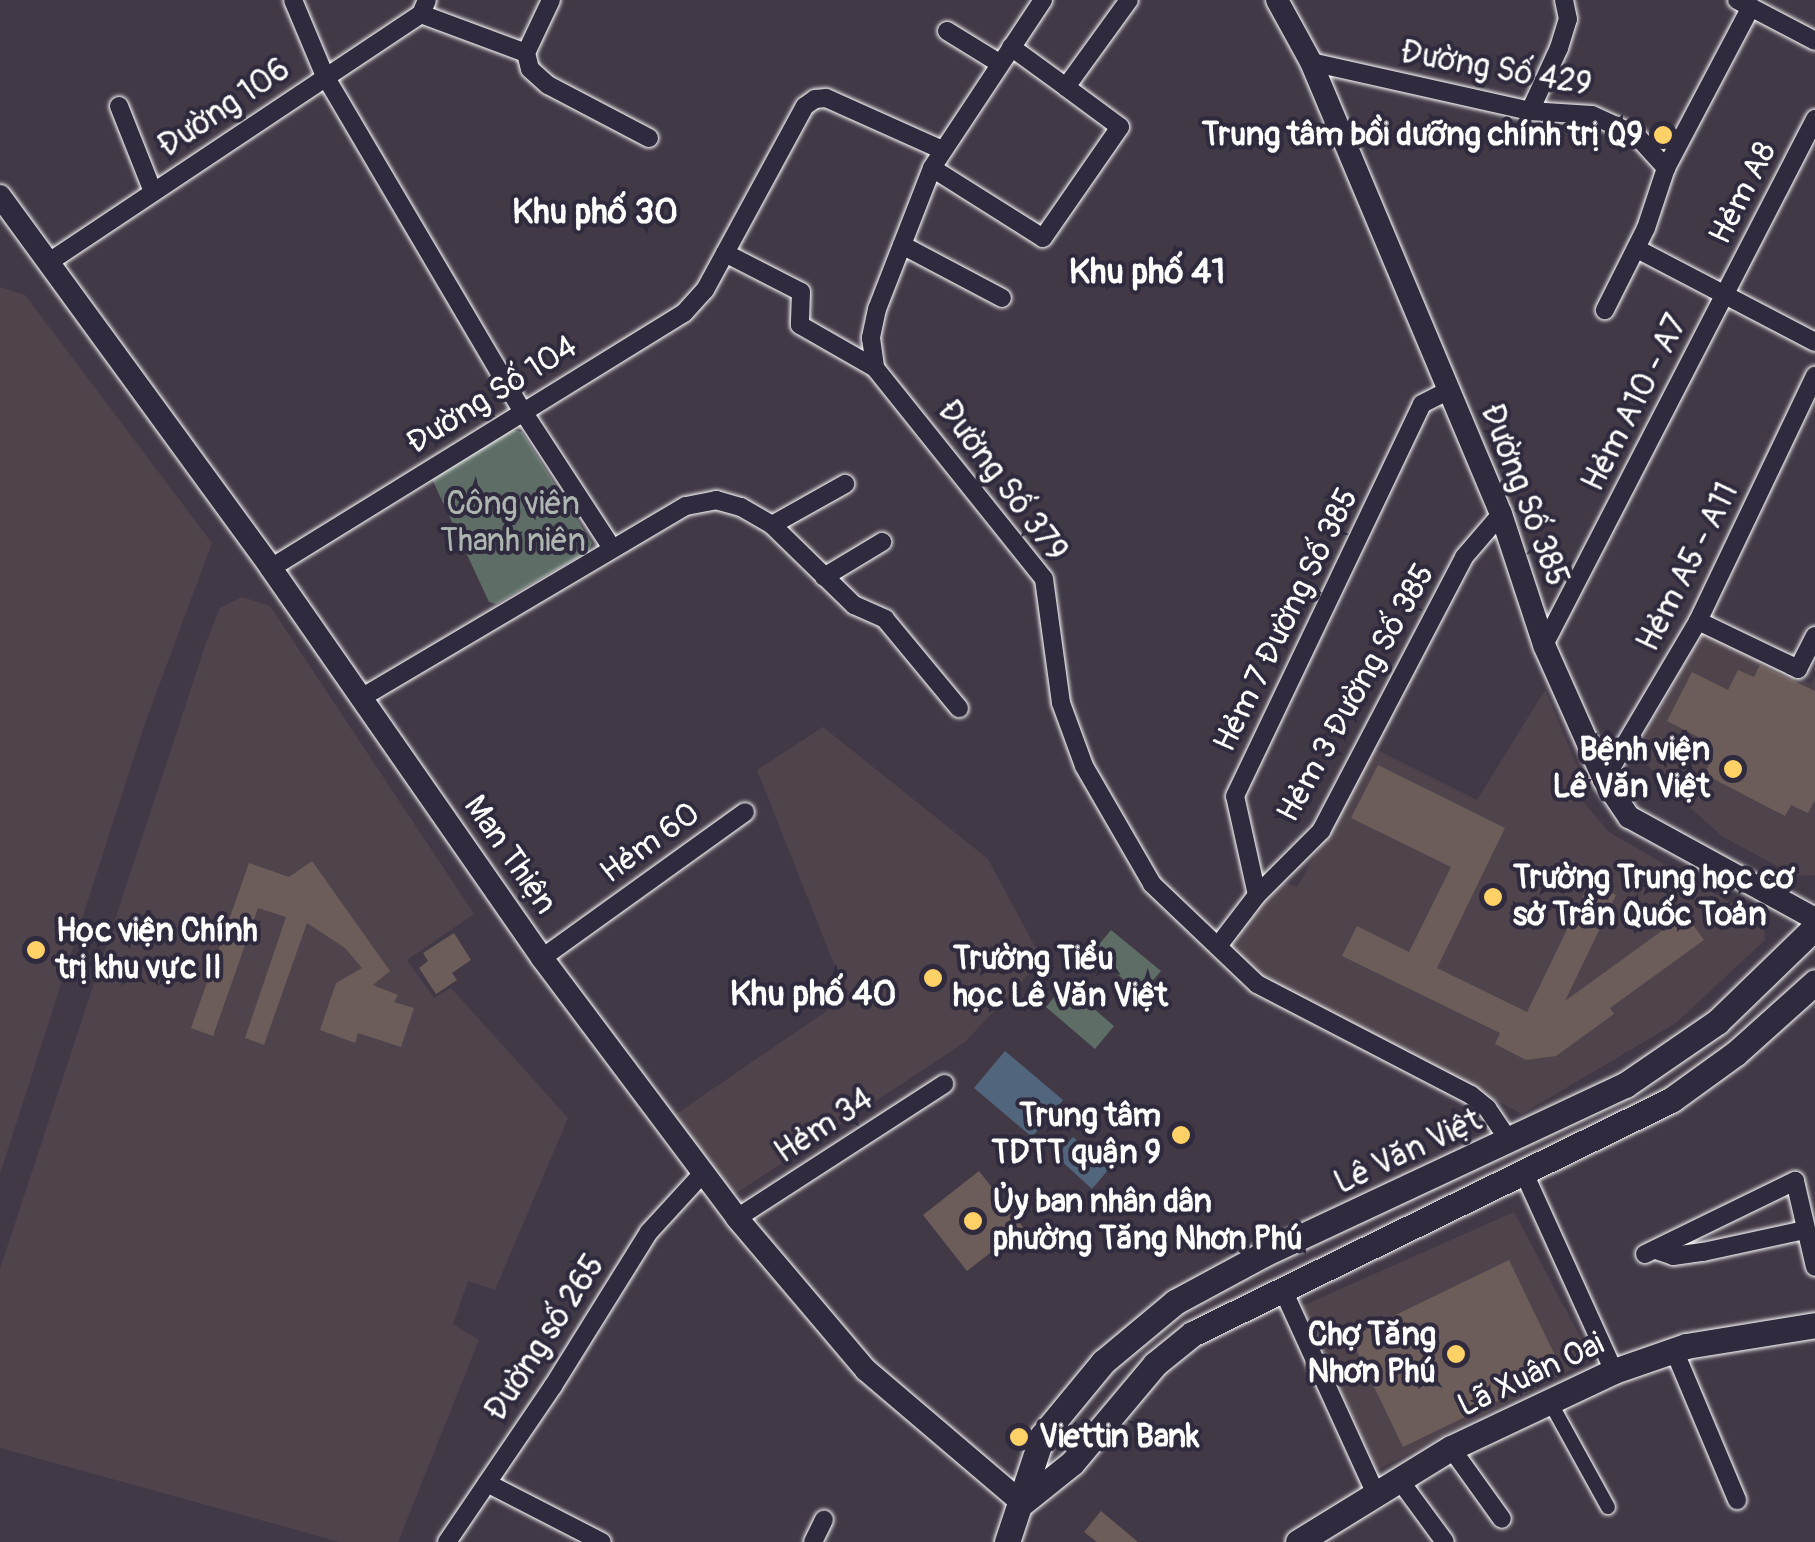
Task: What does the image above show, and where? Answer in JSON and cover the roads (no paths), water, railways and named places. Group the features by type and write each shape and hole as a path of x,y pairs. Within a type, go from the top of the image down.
{"main road":[{"name":"Lê Văn Việt","path":"1007,1542 1042,1436 1103,1362 1174,1302 1264,1254 1625,1085 1717,1022 1815,927"},
{"path":"1022,1503 1072,1463 1155,1364 1192,1334 1671,1100 1736,1053 1815,982"},
{"path":"1510,1142 1524,1173"},
{"path":"1264,1254 1282,1288"},
{"name":"Lã Xuân Oai","path":"1298,1542 1450,1448 1614,1371 1674,1350 1815,1326"}],"street":[{"path":"292,0 325,76 522,410 612,548"},
{"path":"550,0 526,53 530,69 548,85 649,138"},
{"path":"876,368 872,338 877,309 940,150 1042,0"},
{"path":"1066,87 1129,0"},
{"name":"Đường Số 385","path":"1277,0 1311,62 1501,514 1544,645 1604,780 1630,817 1815,919"},
{"path":"1530,111 1560,48 1568,19 1564,0"},
{"path":"1605,310 1637,249 1666,168 1744,4 1815,41"},
{"path":"424,7 526,53"},
{"name":"Đường 106","path":"50,262 424,7"},
{"path":"947,30 1000,63"},
{"path":"932,168 1043,238 1120,127 1011,46"},
{"name":"Đường Số 429","path":"1311,62 1530,111 1592,115 1636,135 1666,168"},
{"path":"876,368 800,325 802,292 725,253 805,106 815,98 826,98 940,150"},
{"path":"119,106 153,192"},
{"name":"Hẻm A8","path":"1724,295 1815,119"},
{"name":"Man Thiện","path":"0,196 271,568 542,958 737,1218 866,1370 1022,1503"},
{"path":"902,245 1002,298"},
{"path":"1637,249 1815,342"},
{"name":"Đường Số 104","path":"271,568 684,313 704,290 725,253"},
{"name":"Hẻm A10 - A7","path":"1544,645 1724,295"},
{"name":"Đường Số 379","path":"876,368 1044,579 1061,703 1084,766 1152,884 1257,984 1471,1095 1488,1108 1510,1142"},
{"name":"Hẻm A5 - A11","path":"1604,780 1698,621 1815,376"},
{"name":"Hẻm 7 Đường Số 385","path":"1257,895 1235,796 1422,404 1449,390"},
{"path":"772,525 845,484"},
{"path":"362,698 686,506 716,500 772,525 854,606 895,628 920,666 959,708"},
{"name":"Hẻm 3 Đường Số 385","path":"1218,946 1257,895 1321,831 1464,557 1501,514"},
{"path":"824,576 882,542"},
{"path":"1698,621 1798,669 1815,636"},
{"name":"Hẻm 60","path":"542,958 745,812"},
{"name":"Hẻm 34","path":"737,1218 944,1084"},
{"name":"Đường số 265","path":"446,1542 554,1386 649,1232 703,1173"},
{"path":"1524,1173 1614,1371"},
{"path":"1805,1230 1703,1252 1673,1256 1651,1252 1795,1181 1815,1267"},
{"path":"1282,1288 1375,1492"},
{"path":"1674,1350 1738,1500"},
{"path":"1550,1402 1608,1507"},
{"path":"1450,1448 1502,1519"},
{"path":"1398,1478 1445,1542"},
{"path":"486,1483 602,1542"},
{"path":"813,1542 824,1520"}],"water":[{"path":"1005,1051 1063,1100 1032,1137 974,1088"},
{"path":"1073,1137 1109,1169 1092,1189 1056,1156"}],"place":[{"name":"Trung tâm bồi dưỡng chính trị Q9","path":"1663,135"},
{"name":"Bệnh viện Lê Văn Việt","path":"1733,769"},
{"name":"Trường Trung học cơ sở Trần Quốc Toản","path":"1493,897"},
{"name":"Học viện Chính trị khu vực II","path":"36,950"},
{"name":"Trường Tiểu học Lê Văn Việt","path":"933,978"},
{"name":"Trung tâm TDTT quận 9","path":"1181,1135"},
{"name":"Ủy ban nhân dân phường Tăng Nhơn Phú","path":"973,1221"},
{"name":"Chợ Tăng Nhơn Phú","path":"1456,1354"},
{"name":"Viettin Bank","path":"1019,1437"}],"district":[{"name":"Khu phố 30","path":"595,212"},
{"name":"Khu phố 41","path":"1147,272"},
{"name":"Khu phố 40","path":"813,994"}],"park label":[{"name":"Công viên Thanh niên","path":"513,524"}]}
